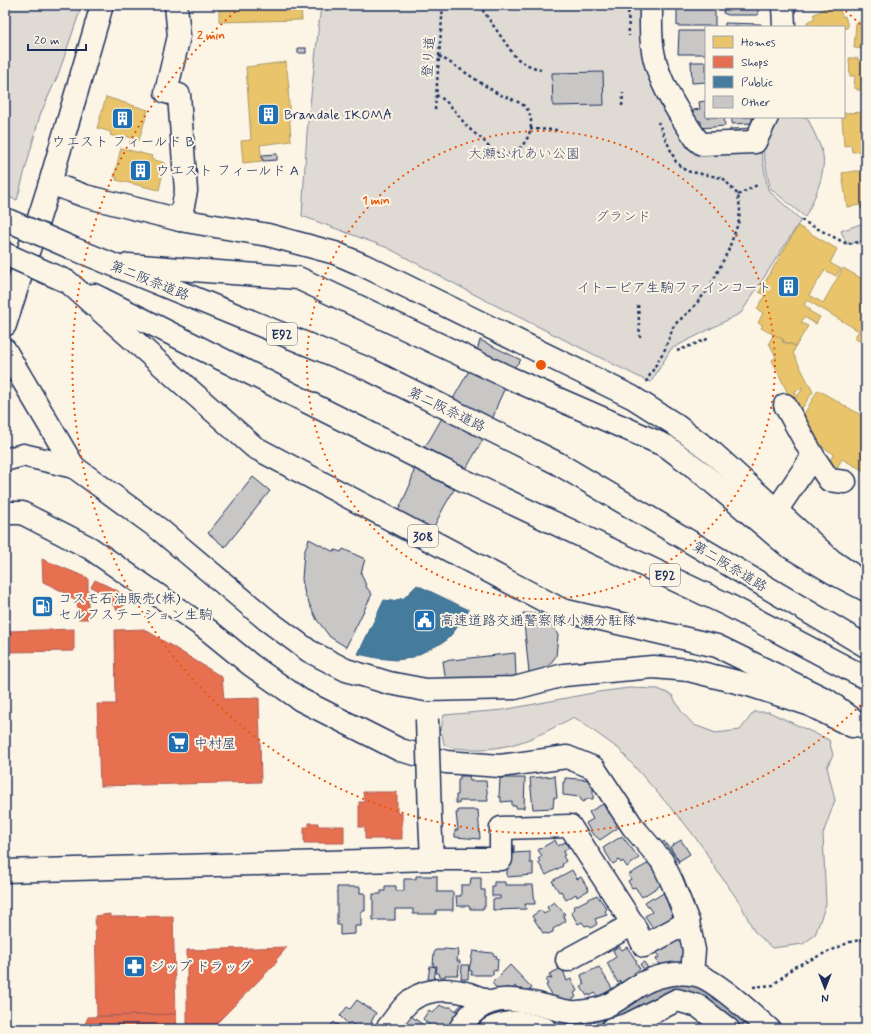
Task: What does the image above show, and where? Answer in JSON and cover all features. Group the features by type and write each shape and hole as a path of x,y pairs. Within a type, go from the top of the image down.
{"main road":[{"path":"5,325 50,183 102,5"},
{"path":"176,5 179,36 166,92 179,94 186,191 180,220"},
{"path":"651,5 651,28 656,63 675,106 697,140 702,144 755,142 767,118"},
{"path":"783,5 784,26"},
{"path":"50,183 85,196 180,220 268,235 334,253 370,269 632,397 673,423 713,453 831,560 866,584"},
{"name":"第二阪奈道路","path":"5,218 107,263 370,370 557,463 866,646"},
{"name":"E92","path":"5,254 68,282 461,479 728,605 866,678"},
{"path":"107,263 298,278 510,378 666,446 697,469 788,546 866,590"},
{"name":"308","path":"68,282 254,446 416,534 428,538 562,610 717,646 827,700 866,729"},
{"path":"5,350 74,467 159,530 267,620 309,651 346,670 389,683 426,690 515,688 564,675 653,667 688,670 749,685 808,704 866,733"},
{"path":"785,405 813,456 829,480 845,482"},
{"path":"5,460 22,455 74,467"},
{"path":"776,511 813,456"},
{"path":"5,513 22,513 90,548 208,630 251,666 301,700 400,750 446,762 500,766 566,757 594,768 633,827 662,861 688,922 694,950 692,974"},
{"path":"426,690 432,859"},
{"path":"5,871 432,859 501,860 501,828 570,826 633,924 644,946 688,922"},
{"path":"566,960 633,924"},
{"path":"460,1029 475,1011 488,1002 509,999 569,1011 590,1010 608,1005 627,995 638,986 664,976 681,972 699,975 725,993 769,1029"},
{"path":"387,1029 410,1001 433,990 472,993 488,1002"},
{"path":"612,1029 627,1025 677,1000 698,1006 728,1029"},
{"path":"490,1029 507,1022 526,1023 545,1029"}],"path":[{"name":"登り道","path":"435,110 443,5"},
{"path":"479,5 516,58 541,70"},
{"path":"628,5 629,41"},
{"path":"436,95 455,109 462,121 494,151 507,155 520,150 530,129 530,117 524,106 496,93 476,78 439,56"},
{"path":"622,106 623,93"},
{"path":"643,387 665,349 674,325 691,310 710,287 728,251 739,221 740,209 738,195 723,178 686,171 676,162 656,117"},
{"path":"530,129 557,130"},
{"path":"738,195 759,184"},
{"path":"801,220 847,244 866,241"},
{"path":"638,305 640,337"},
{"path":"677,351 710,338"},
{"path":"725,993 734,988 773,985 794,967 850,942 866,939"}],"green space":[{"path":"5,5 82,5 58,75 40,115 17,200 5,196"},
{"name":"大瀬ふれあい公園","path":"321,5 642,5 683,139 697,154 761,151 768,190 801,220 741,313 671,349 651,382 647,381 483,299 388,248 302,216 307,132"},
{"path":"777,118 807,118 822,151 823,167 822,176 816,194 805,217 770,188 763,150"},
{"path":"866,222 866,241 847,244 841,231"},
{"path":"629,688 658,689 672,695 681,711 694,725 716,733 740,730 754,712 769,712 829,740 833,755 827,767 835,800 823,834 826,904 815,935 803,944 772,948 754,931 740,903 713,865 704,849 685,824 619,749 574,717 548,731 511,745 497,748 452,748 444,744 441,729 444,715 503,710 598,692"}],"building: Homes":[{"path":"219,5 301,5 302,20 219,22"},
{"path":"828,5 837,5 843,17 845,16 848,27 845,28 845,26 808,26 807,22 815,18 813,15 825,8 824,7"},
{"path":"866,22 866,49 854,48 856,23"},
{"path":"849,58 858,58 858,61 866,60 866,90 857,90 857,88 854,88 855,76 850,76"},
{"name":"Brandale IKOMA","path":"286,62 289,88 291,141 260,145 262,161 243,163 241,141 251,140 246,67"},
{"name":"ウエスト フィールド B","path":"106,97 148,110 139,140 125,136 124,140 110,135 111,132 97,128"},
{"path":"866,112 866,151 852,152 851,145 844,146 842,118 845,118 845,113"},
{"name":"ウエスト フィールド A","path":"121,148 152,156 151,159 165,163 159,190 116,180 117,177 114,177"},
{"path":"866,171 866,208 861,209 861,205 847,207 842,173"},
{"name":"イトーピア生駒ファインコート","path":"798,226 837,249 830,263 841,269 836,276 825,270 809,295 823,303 843,268 866,281 866,345 854,338 859,331 807,300 804,305 810,309 809,311 820,317 816,324 804,317 801,323 808,326 796,346 783,341 784,340 761,328 763,325 758,323 763,313 757,309 765,295 759,292"},
{"name":"イトーピア生駒ファインコート","path":"774,334 783,340 782,342 796,346 793,353 813,392 802,408 805,418 798,415 772,360 776,357 769,343","holes":["803,388 797,397 795,391"]},
{"path":"818,390 866,418 866,472 842,459 835,471 826,466 834,454 819,445 804,414"}],"building: Shops":[{"path":"42,559 88,578 88,619 78,619 77,601 69,597 70,595 43,582"},
{"path":"95,580 118,591 126,604 117,610 109,600 110,598 91,587"},
{"path":"74,629 74,651 8,652 8,631"},
{"name":"中村屋","path":"144,629 222,677 224,699 259,698 261,782 100,786 97,704 116,704 115,630"},
{"path":"363,792 397,792 397,813 402,813 402,839 365,839 365,827 359,827 359,802 364,802"},
{"path":"309,823 318,823 318,826 344,826 344,843 304,843 304,827 309,827"},
{"name":"ジップ ドラッグ","path":"110,914 110,917 173,916 176,1014 97,1016 95,916"},
{"path":"287,947 276,960 277,962 211,1029 187,1029 187,950"},
{"path":"176,1014 177,1029 83,1029 88,1017"}],"building: Public":[{"path":"417,585 469,610 453,633 444,642 411,658 396,660 358,654 384,600 392,601 404,598"}],"building: Other":[{"path":"715,5 715,26 677,26 677,6"},
{"path":"724,5 758,5 758,15 728,15 723,13"},
{"path":"725,23 761,24 760,26 725,26"},
{"path":"679,31 705,31 705,54 678,54"},
{"path":"298,48 306,48 306,53 298,53"},
{"path":"691,62 705,62 705,82 692,83"},
{"path":"603,72 604,105 553,106 552,73"},
{"path":"705,101 705,118 724,118 725,126 701,128 701,121 694,121 693,110 700,109 699,102"},
{"path":"732,118 752,118 752,123 732,124"},
{"path":"754,128 747,133 730,134 730,129"},
{"path":"277,154 277,160 263,161 262,155"},
{"path":"480,340 521,360 515,366 498,403 489,429 444,507 428,538 424,551 388,533 410,485 418,456 430,439 474,362"},
{"path":"253,477 270,491 225,547 208,533"},
{"path":"309,539 334,552 335,550 341,552 343,549 365,559 361,573 367,588 372,594 346,647 330,637 317,620 305,595 302,579 304,553"},
{"path":"523,613 541,614 550,621 558,635 556,656 550,664 541,671 529,672"},
{"path":"515,653 516,676 446,683 443,661"},
{"path":"460,776 469,776 470,781 486,781 488,801 459,801 459,803 456,803 456,795 458,795 458,779 460,779"},
{"path":"555,776 557,798 554,797 553,808 533,809 530,778"},
{"path":"500,778 525,778 524,808 516,808 516,806 512,806 512,801 501,802 501,797 499,797"},
{"path":"565,778 593,780 593,799 588,799 582,802 580,797 563,795 563,782 565,782"},
{"path":"603,804 608,813 611,811 622,825 600,840 591,832 586,823 593,819 589,812"},
{"path":"458,810 478,810 480,839 455,837 455,830 458,830 456,813 458,813"},
{"path":"622,836 639,858 627,867 623,861 621,863 619,860 613,864 603,848"},
{"path":"555,840 558,846 565,842 569,848 563,852 565,855 563,856 566,861 562,864 563,866 546,875 538,862 540,861 538,859 542,856 538,850"},
{"path":"681,840 690,854 679,861 670,847"},
{"path":"664,841 679,862 676,865 661,844"},
{"path":"514,845 514,853 530,852 530,863 533,863 533,875 507,877 507,846"},
{"path":"649,863 653,870 656,868 660,874 657,876 661,885 642,897 635,887 632,888 628,881 631,879 628,875"},
{"path":"572,870 577,879 581,877 589,890 577,897 576,894 566,900 561,891 559,892 552,881"},
{"path":"416,876 437,876 437,892 453,892 453,910 436,910 436,914 413,914 413,909 395,909 395,920 373,920 373,894 381,894 381,891 385,891 385,886 396,886 396,891 404,891 404,879 416,879"},
{"path":"471,878 481,878 481,890 485,890 485,907 483,907 483,909 470,909 469,906 457,906 456,896 461,896 461,885 470,885"},
{"path":"494,882 505,882 505,885 533,885 535,904 525,904 526,909 493,910 493,899 500,899 500,896 492,896 492,886 494,886"},
{"path":"337,887 360,887 360,893 365,893 365,911 361,911 361,926 355,926 355,934 340,935 340,925 337,925"},
{"path":"665,892 671,902 668,904 677,917 655,931 645,916 652,912 645,902 653,897 654,899"},
{"path":"597,895 607,909 605,911 607,915 595,919 597,924 591,928 588,925 585,926 582,922 578,924 571,912 575,909 573,907"},
{"path":"554,902 565,914 563,916 566,921 553,929 553,932 548,934 543,933 532,916 541,910 544,914 549,911 547,907"},
{"path":"678,934 690,958 675,966 672,963 665,967 660,967 656,959 659,957 654,949"},
{"path":"619,946 622,950 627,947 640,969 622,984 620,981 618,983 607,963 616,957 613,950"},
{"path":"436,950 458,950 457,961 460,961 458,975 445,975 445,977 440,977 439,973 436,973 437,966 433,966 434,953"},
{"path":"473,951 493,953 493,955 497,956 497,971 493,970 493,975 471,975 472,971 469,970"},
{"path":"644,962 648,968 644,970 640,964"},
{"path":"462,965 469,965 468,979 461,979"},
{"path":"510,965 532,988 526,994 522,994 515,986 510,991 507,987 500,992 492,983"},
{"path":"430,966 436,967 434,980 428,979"},
{"path":"599,967 613,990 600,999 595,993 587,996 581,987 584,985 581,975"},
{"path":"562,968 567,981 571,979 577,991 574,993 576,997 565,1004 562,998 555,1002 546,985 548,984 546,981 548,978 552,979 549,974"},
{"path":"357,1000 376,1013 371,1022 373,1023 368,1029 357,1029 350,1022 348,1024 340,1016 347,1007 350,1009"},
{"path":"462,1004 468,1009 462,1015 456,1010"},
{"path":"440,1005 443,1007 451,1007 460,1014 448,1029 434,1029 423,1019 429,1010 433,1013"},
{"path":"411,1016 422,1024 418,1029 401,1028"},
{"path":"334,1022 336,1025 337,1024 343,1029 328,1028"}],"waterway":[{"path":"558,1019 575,1020 610,1017 663,986 694,985 750,1029"}],"place":[{"name":"Brandale IKOMA","path":"269,114"},
{"name":"ウエスト フィールド B","path":"123,119"},
{"name":"ウエスト フィールド A","path":"140,170"},
{"name":"イトーピア生駒ファインコート","path":"788,287"},
{"name":"コスモ石油販売(株) セルフステーション生駒","path":"42,606"},
{"name":"高速道路交通警察隊小瀬分駐隊","path":"425,620"},
{"name":"中村屋","path":"179,743"},
{"name":"ジップ ドラッグ","path":"135,966"}],"park label":[{"name":"グランド","path":"623,216"}]}
